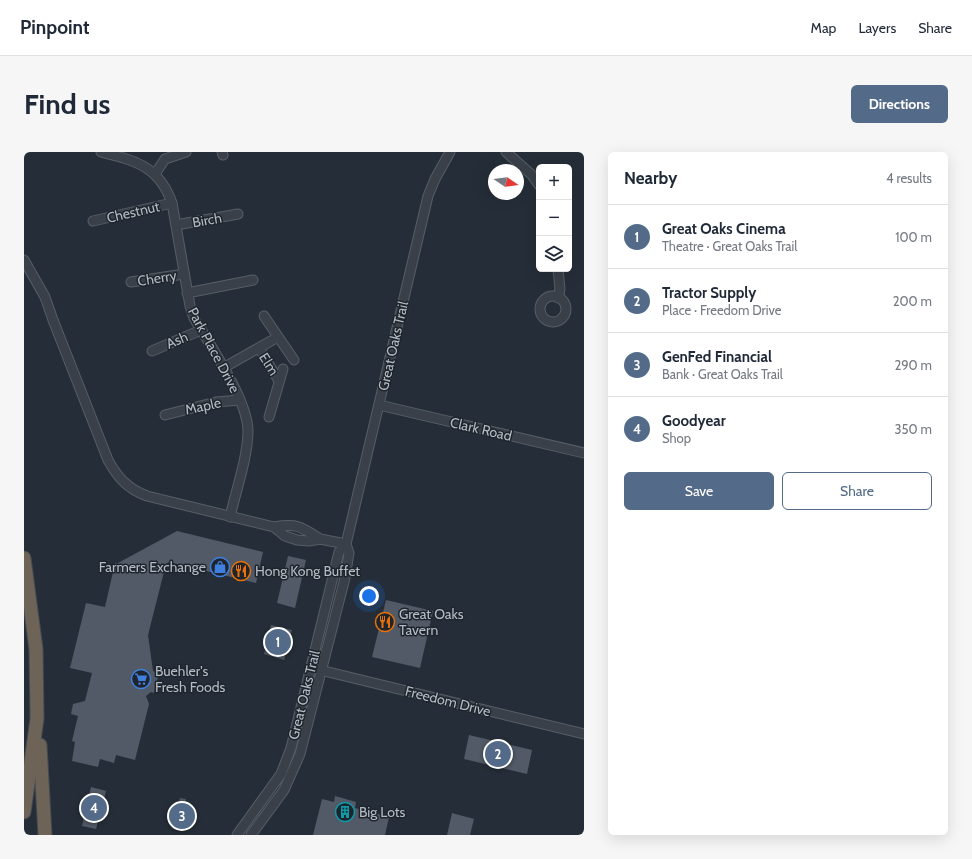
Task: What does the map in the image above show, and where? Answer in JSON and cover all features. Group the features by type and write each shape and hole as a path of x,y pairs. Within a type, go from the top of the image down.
{"highway":[{"path":"24,558 36,649 38,718 45,835"},
{"path":"24,812 38,718"}],"street":[{"name":"Park Place Drive","path":"101,152 140,163 155,174 164,184 172,203 187,293 194,318 240,400 246,417 247,442 230,517"},
{"path":"155,174 166,155 186,152"},
{"name":"Great Oaks Trail","path":"237,835 271,790 284,767 291,748 339,552 346,544 428,196 435,179 450,152"},
{"path":"506,152 536,182"},
{"name":"Chestnut","path":"93,221 172,203"},
{"name":"Birch","path":"176,225 238,214"},
{"path":"24,260 45,297 74,375 115,473 132,489 146,496 274,528 285,536 296,540 309,542 320,539"},
{"path":"558,272 560,289 558,298"},
{"name":"Cherry","path":"131,282 184,274"},
{"path":"187,293 253,280"},
{"name":"Elm","path":"264,316 294,360"},
{"name":"Ash","path":"152,351 201,330"},
{"name":"Elm","path":"223,368 278,337"},
{"name":"Elm","path":"258,348 279,381"},
{"name":"Elm","path":"269,417 283,369"},
{"name":"Maple","path":"165,414 216,402 240,400"},
{"name":"Clark Road","path":"379,405 584,453"},
{"path":"274,528 294,524 302,527 320,539 346,544"},
{"name":"Great Oaks Trail","path":"251,835 278,800 296,766 301,752 345,578 349,553 346,544"},
{"name":"Freedom Drive","path":"311,668 584,734"}],"building":[{"path":"177,531 263,552 256,583 169,562 166,564 148,635 153,671 159,673 154,693 151,692 146,696 149,704 135,760 116,755 114,763 100,759 98,767 72,761 75,742 72,741 78,716 71,714 73,704 85,701 92,673 70,668 86,603 105,607 115,563 118,563"},
{"path":"288,556 306,560 295,608 277,603"},
{"path":"386,600 433,611 420,668 372,657"},
{"path":"271,625 292,630 284,660 264,654"},
{"path":"469,735 532,750 527,774 464,759"},
{"path":"91,787 106,791 96,829 82,826"},
{"name":"Big Lots","path":"335,796 356,802 355,808 389,817 385,835 313,835 322,799 334,802"},
{"path":"180,798 186,799 184,807 191,809 187,827 174,824"},
{"path":"452,813 474,819 470,835 447,835"}],"place":[{"name":"Farmers Exchange","path":"220,567"},
{"name":"Hong Kong Buffet","path":"241,571"},
{"name":"Great Oaks Tavern","path":"385,622"},
{"name":"Great Oaks Cinema","path":"278,642"},
{"name":"Buehler's Fresh Foods","path":"141,679"},
{"name":"Tractor Supply","path":"498,754"},
{"name":"Goodyear","path":"94,808"},
{"name":"Big Lots","path":"345,812"},
{"name":"GenFed Financial","path":"182,816"}]}
